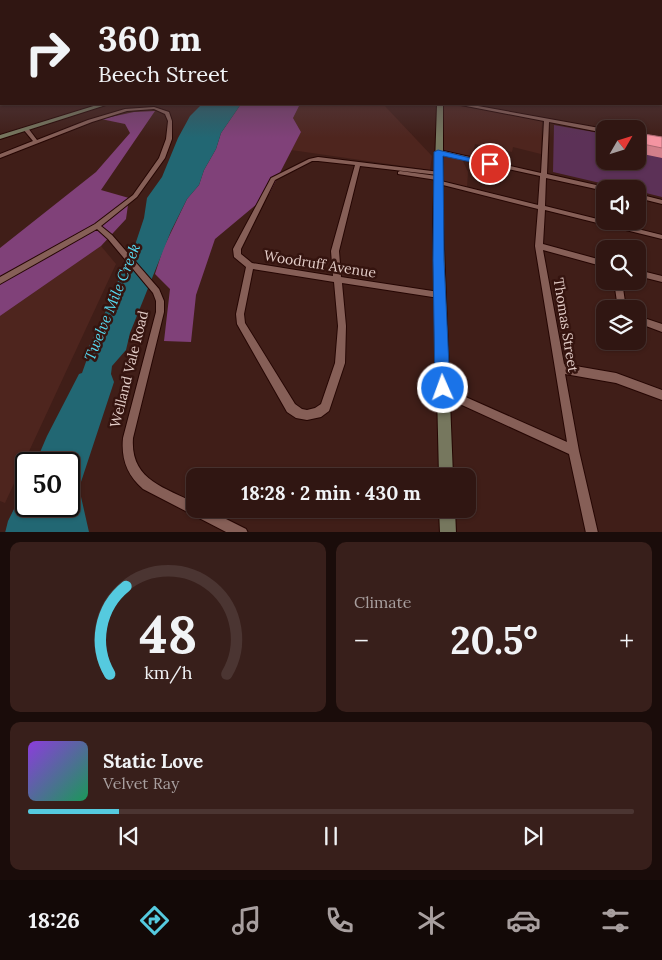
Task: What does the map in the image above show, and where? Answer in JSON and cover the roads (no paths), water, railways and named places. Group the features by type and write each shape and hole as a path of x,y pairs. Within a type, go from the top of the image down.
{"main road":[{"path":"0,137 103,105"},
{"path":"71,115 109,105"},
{"path":"440,105 437,178 439,295 446,468"},
{"path":"447,518 448,532"}],"street":[{"path":"466,105 596,129"},
{"path":"0,156 90,121 127,110 154,108 167,113 170,121 168,139 162,158 136,196 100,228 0,281"},
{"name":"Thomas Street","path":"547,120 542,175 539,246 574,451 592,532"},
{"path":"26,129 36,142"},
{"path":"438,152 596,187"},
{"name":"Woodruff Avenue","path":"357,166 316,163 311,160 273,179 237,249 237,255 250,266 439,295"},
{"path":"250,266 240,314 241,324 291,408 300,414 317,413 325,407 340,363 342,326 336,279 337,242 357,166 437,178 542,207 662,236"},
{"path":"646,198 662,202"},
{"name":"Welland Vale Road","path":"100,228 156,291 160,302 160,312 128,438 127,449 132,468 147,485 242,532"},
{"path":"539,246 596,262"},
{"path":"646,275 662,279"},
{"path":"646,323 662,328"},
{"path":"559,368 616,378 662,395"},
{"path":"443,392 574,451"}],"water":[{"name":"Twelve Mile Creek","path":"201,105 240,105 221,133 216,149 204,170 199,185 187,199 171,231 130,333 126,350 112,366 111,374 114,382 80,485 80,452 40,452 79,374 82,373 87,359 85,355 111,300 122,270 132,254 144,218 147,198 162,177 178,138 190,116"},
{"path":"80,492 89,532 5,532 15,507 15,517 80,517"}]}
